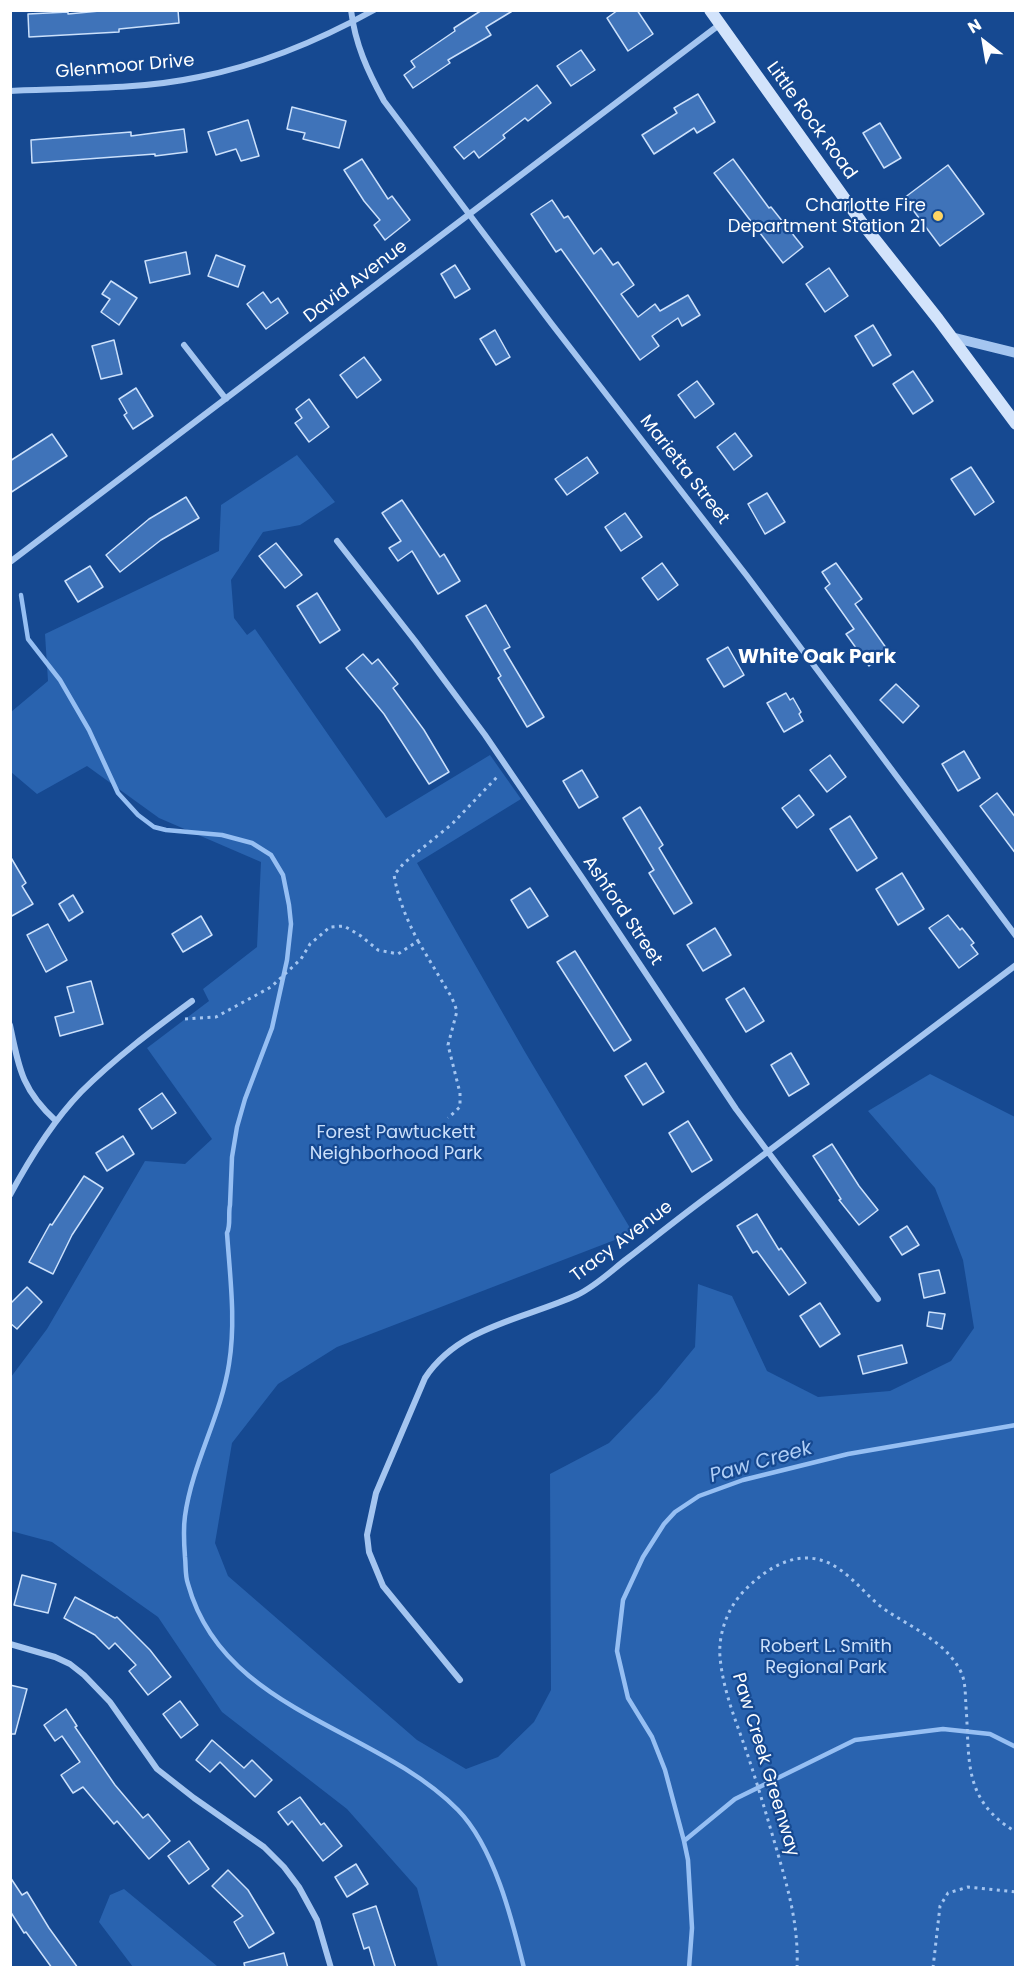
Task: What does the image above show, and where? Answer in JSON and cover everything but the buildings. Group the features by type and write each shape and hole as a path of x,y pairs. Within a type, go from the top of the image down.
{"main road":[{"name":"Little Rock Road","path":"710,10 862,223 1016,423"}],"street":[{"name":"Marietta Street","path":"351,10 356,40 369,75 384,101 551,323 747,576 1016,936"},
{"name":"Glenmoor Drive","path":"10,91 155,84 199,77 255,62 299,46 374,10"},
{"name":"David Avenue","path":"10,562 719,25"},
{"path":"951,337 1016,353"},
{"path":"184,345 226,399"},
{"name":"Ashford Street","path":"337,541 416,642 507,767 736,1109 878,1299"},
{"name":"Tracy Avenue","path":"460,1680 389,1594 375,1569 369,1552 367,1535 376,1493 425,1377 438,1360 462,1341 590,1287 1016,965"},
{"path":"10,1195 56,1121 101,1072 192,1001"},
{"path":"10,1025 22,1076 31,1094 56,1121"},
{"path":"10,1644 55,1657 70,1664 84,1675 110,1702 157,1769 264,1847 284,1867 299,1887 317,1920 332,1968"}],"path":[{"path":"448,1118 460,1107 460,1093 448,1045 457,1011 452,998 407,921 394,876 404,863 452,824 507,767"},
{"path":"170,1017 200,1019 216,1017 271,987 301,959 310,944 330,927 344,926 378,950 398,954 418,941"},
{"name":"Paw Creek Greenway","path":"797,1968 798,1944 786,1879 757,1782 726,1694 720,1655 721,1635 738,1596 754,1580 774,1566 805,1557 827,1562 840,1569 875,1602 933,1640 945,1651 962,1673 970,1763 977,1795 994,1817 1016,1832"},
{"path":"933,1968 940,1906 948,1893 968,1887 1016,1892"}],"green space":[{"path":"297,455 335,502 300,525 263,532 231,580 234,618 247,635 255,629 386,818 490,755 521,799 417,863 525,1052 633,1233 337,1347 278,1384 232,1443 215,1543 228,1576 417,1740 466,1769 498,1757 534,1722 551,1690 550,1474 609,1443 658,1392 695,1347 698,1284 732,1296 767,1371 818,1397 890,1391 951,1361 974,1328 963,1260 935,1188 868,1111 930,1074 1015,1117 1015,1967 438,1967 417,1888 347,1809 222,1712 158,1617 52,1542 11,1531 11,1377 47,1329 145,1161 185,1164 212,1139 147,1048 209,1001 203,989 257,947 261,862 159,818 87,766 37,794 11,772 11,712 48,681 45,634 219,551 221,505"},
{"path":"124,1889 217,1967 133,1967 99,1922 110,1895"}],"waterway":[{"path":"21,595 28,639 60,680 89,730 118,793 138,815 154,827 222,835 252,843 271,855 283,875 289,905 291,924 287,960 272,1028 245,1099 232,1157 227,1233 232,1299 231,1348 220,1402 194,1478 185,1516 184,1542 188,1584 206,1627 233,1662 267,1690 305,1714 386,1757 424,1781 458,1810 471,1825 492,1863 514,1928 524,1968"},
{"name":"Paw Creek","path":"689,1968 692,1928 688,1860 684,1841 665,1770 652,1737 628,1698 617,1651 623,1600 643,1557 664,1524 675,1512 699,1496 743,1480 848,1454 1016,1425"},
{"path":"684,1841 735,1799 855,1740 943,1729 990,1734 1016,1747"}],"place":[{"name":"Charlotte Fire Department Station 21","path":"938,216"}],"district":[{"name":"White Oak Park","path":"817,658"}],"park label":[{"name":"Forest Pawtuckett Neighborhood Park","path":"396,1143"},
{"name":"Robert L. Smith Regional Park","path":"826,1657"}]}
